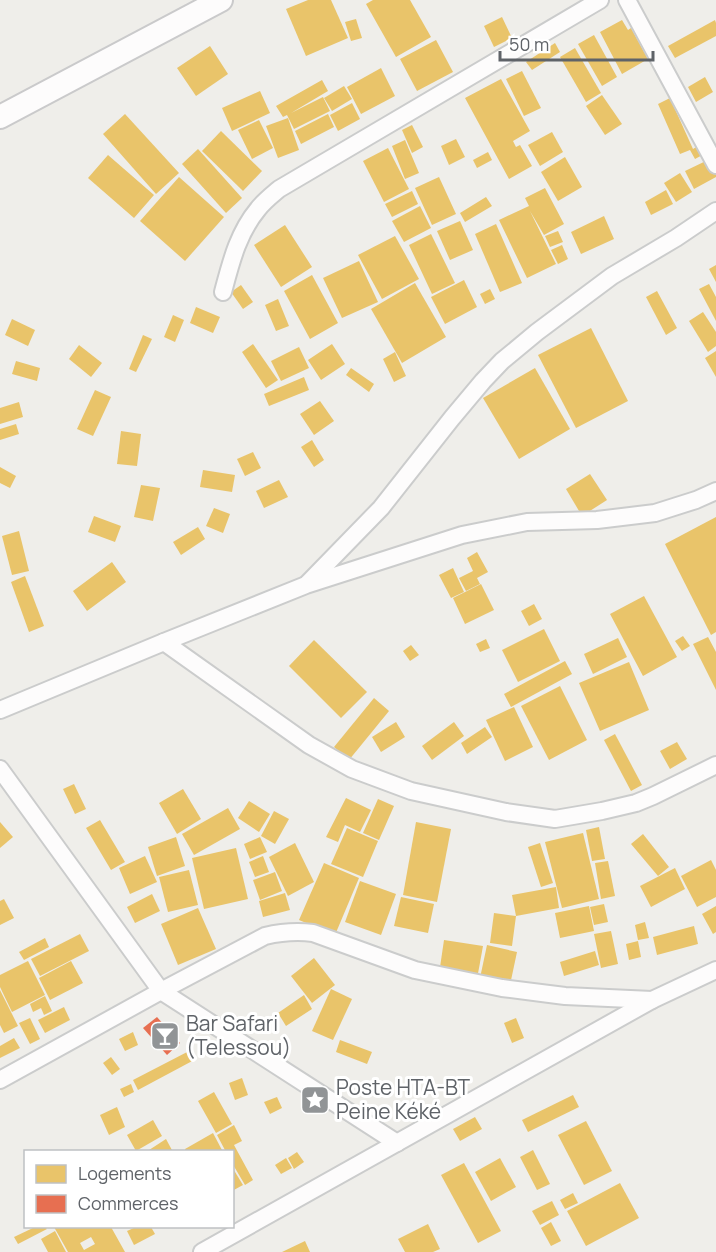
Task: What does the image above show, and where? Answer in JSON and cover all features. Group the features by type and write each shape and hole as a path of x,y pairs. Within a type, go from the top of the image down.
{"street":[{"path":"0,117 221,0"},
{"path":"223,292 235,247 245,226 259,207 279,189 600,0"},
{"path":"627,0 716,165"},
{"path":"306,585 381,508 460,408 502,361 612,276 716,211"},
{"path":"0,710 306,585 462,535 527,522 597,520 655,513 716,491"},
{"path":"164,642 309,745 352,769 411,791 506,812 555,819 636,803 716,765"},
{"path":"0,770 161,991 397,1143"},
{"path":"0,1080 265,936 280,932 313,933 416,970 502,988 565,996 652,1000"},
{"path":"202,1252 652,1000 716,970"}],"building: Logements":[{"path":"308,0 331,0 348,38 306,56 286,9"},
{"path":"373,0 410,0 431,37 396,57 366,4"},
{"path":"502,17 512,38 494,47 484,26"},
{"path":"356,19 362,38 351,41 345,22"},
{"path":"622,20 628,30 631,28 648,59 622,74 600,32"},
{"path":"715,20 716,36 675,58 668,46"},
{"path":"594,35 617,77 602,86 578,44"},
{"path":"436,40 453,72 417,91 400,59"},
{"path":"555,43 560,52 532,70 526,62"},
{"path":"210,46 228,74 196,96 177,68"},
{"path":"575,48 601,93 586,102 560,57"},
{"path":"381,68 395,96 361,114 347,87"},
{"path":"522,71 541,108 524,116 506,79"},
{"path":"705,77 713,92 696,102 688,87"},
{"path":"501,79 530,131 513,141 516,147 520,145 532,166 509,179 465,98"},
{"path":"322,80 328,91 291,113 323,97 330,111 294,129 287,115 283,117 276,106"},
{"path":"344,86 352,99 332,111 324,98"},
{"path":"260,91 270,113 232,131 222,108"},
{"path":"602,95 622,124 605,135 586,106"},
{"path":"670,98 693,149 701,144 706,153 695,159 690,150 680,154 658,104"},
{"path":"352,103 360,119 338,131 330,115"},
{"path":"125,114 179,173 156,194 103,134"},
{"path":"328,114 334,127 301,144 295,131"},
{"path":"288,118 299,150 278,158 266,126"},
{"path":"259,120 273,148 252,159 238,130"},
{"path":"412,125 423,147 412,153 402,130"},
{"path":"221,131 262,171 243,191 202,151"},
{"path":"552,132 563,152 540,166 528,145"},
{"path":"456,139 465,157 449,165 441,146"},
{"path":"405,140 419,173 405,179 392,146"},
{"path":"388,148 409,189 384,202 363,161"},
{"path":"198,149 242,198 226,213 182,164"},
{"path":"488,152 492,160 477,168 473,160"},
{"path":"108,155 154,195 134,218 88,178"},
{"path":"565,157 582,187 558,201 541,172"},
{"path":"710,159 716,170 716,177 694,189 685,171"},
{"path":"680,173 692,192 676,202 664,183"},
{"path":"179,177 224,217 185,261 140,221"},
{"path":"439,177 456,214 432,225 415,188"},
{"path":"545,188 564,224 544,235 530,211 556,264 527,278 499,220 529,206 525,198"},
{"path":"666,190 673,204 651,215 645,202"},
{"path":"412,191 418,204 392,217 385,204"},
{"path":"486,197 492,206 465,222 460,213"},
{"path":"420,206 431,228 404,242 392,221"},
{"path":"604,216 614,239 581,254 571,232"},
{"path":"460,221 473,250 450,260 437,231"},
{"path":"496,224 522,283 500,292 475,234"},
{"path":"285,225 312,267 281,287 254,245"},
{"path":"558,231 563,242 550,247 545,236"},
{"path":"431,234 455,283 432,294 409,245"},
{"path":"395,236 419,279 382,299 358,255"},
{"path":"562,245 568,259 558,264 551,250"},
{"path":"359,261 378,302 342,318 323,278"},
{"path":"716,265 716,282 709,269"},
{"path":"312,275 338,323 310,339 284,291"},
{"path":"464,280 477,307 445,324 431,297"},
{"path":"415,283 446,337 402,363 371,309"},
{"path":"709,284 716,297 716,321 699,289"},
{"path":"241,285 253,302 243,309 231,292"},
{"path":"490,289 495,299 485,304 480,294"},
{"path":"657,291 677,328 666,335 646,297"},
{"path":"278,299 289,326 276,331 265,305"},
{"path":"196,307 220,317 213,333 190,323"},
{"path":"703,312 716,332 716,346 708,352 689,321"},
{"path":"173,315 184,320 175,342 164,337"},
{"path":"12,319 35,330 28,346 5,335"},
{"path":"591,328 628,401 576,428 538,355"},
{"path":"143,335 152,339 136,372 129,369"},
{"path":"253,344 278,380 266,388 242,352"},
{"path":"332,344 345,364 321,380 308,360"},
{"path":"79,345 102,363 91,377 69,359"},
{"path":"299,347 309,368 281,381 271,361"},
{"path":"716,351 716,377 705,358"},
{"path":"395,352 406,376 394,382 383,359"},
{"path":"16,361 40,368 37,381 12,374"},
{"path":"351,368 374,384 369,392 346,375"},
{"path":"535,368 570,429 519,459 483,398"},
{"path":"304,377 309,390 269,406 264,394"},
{"path":"95,390 111,397 93,436 77,429"},
{"path":"320,401 334,421 314,435 300,414"},
{"path":"19,402 23,417 0,424 0,408"},
{"path":"16,424 19,434 0,440 0,429"},
{"path":"121,431 141,434 137,466 117,464"},
{"path":"312,440 324,460 314,467 301,447"},
{"path":"253,452 261,468 245,476 237,459"},
{"path":"0,467 16,476 10,488 0,483"},
{"path":"203,470 235,475 232,492 200,487"},
{"path":"590,474 607,500 582,516 566,489"},
{"path":"279,480 288,497 264,508 256,491"},
{"path":"141,485 160,488 153,521 134,517"},
{"path":"214,508 230,514 223,533 206,526"},
{"path":"94,516 121,526 115,542 88,532"},
{"path":"716,517 716,632 711,635 665,544"},
{"path":"198,527 205,539 181,555 173,542"},
{"path":"19,531 29,571 12,575 2,536"},
{"path":"477,552 488,572 477,578 480,584 466,591 459,578 473,571 467,558"},
{"path":"112,562 126,582 87,611 73,591"},
{"path":"453,568 464,592 451,598 439,575"},
{"path":"25,576 44,626 29,632 11,582"},
{"path":"481,584 494,610 465,624 453,598"},
{"path":"644,596 677,657 643,676 610,614"},
{"path":"534,604 542,619 529,626 521,611"},
{"path":"544,629 560,661 518,682 502,650"},
{"path":"683,636 690,646 682,651 675,641"},
{"path":"708,637 716,652 716,690 693,644"},
{"path":"618,638 627,657 593,674 584,654"},
{"path":"486,639 490,648 480,652 476,644"},
{"path":"314,640 367,692 341,718 289,666"},
{"path":"411,645 419,655 410,661 403,651"},
{"path":"565,661 572,674 511,707 504,694"},
{"path":"629,662 649,710 600,731 579,683"},
{"path":"560,686 587,740 549,760 521,706"},
{"path":"374,698 389,711 349,760 334,747"},
{"path":"514,707 533,747 505,761 486,720"},
{"path":"396,722 405,737 381,752 372,737"},
{"path":"454,722 464,736 432,760 422,746"},
{"path":"485,727 492,737 467,754 461,743"},
{"path":"615,734 642,785 631,791 604,740"},
{"path":"677,742 687,759 670,769 660,751"},
{"path":"74,784 86,809 75,814 63,789"},
{"path":"183,789 201,819 177,834 159,803"},
{"path":"346,798 371,810 360,832 345,825 338,842 326,837"},
{"path":"378,799 394,806 379,840 363,833"},
{"path":"249,801 270,814 259,832 238,818"},
{"path":"228,808 240,829 194,855 182,834"},
{"path":"274,811 289,819 275,844 261,836"},
{"path":"100,820 125,862 111,870 86,828"},
{"path":"0,822 13,837 0,848"},
{"path":"416,822 451,829 437,902 403,895"},
{"path":"599,827 605,859 592,861 586,830"},
{"path":"347,828 378,841 363,877 331,864"},
{"path":"583,833 599,899 562,908 545,842"},
{"path":"643,834 669,867 658,876 631,844"},
{"path":"176,837 185,866 157,876 148,847"},
{"path":"260,837 267,852 250,859 244,844"},
{"path":"295,843 314,882 288,896 269,857"},
{"path":"540,843 553,883 541,887 528,847"},
{"path":"236,848 248,899 204,909 192,858"},
{"path":"145,856 157,882 130,894 119,868"},
{"path":"263,856 269,872 255,877 249,862"},
{"path":"711,860 716,870 716,897 697,907 681,876"},
{"path":"608,861 615,896 601,899 595,863"},
{"path":"324,863 359,878 335,935 299,920"},
{"path":"675,868 685,889 651,907 640,886"},
{"path":"189,870 198,905 168,912 159,877"},
{"path":"275,872 282,891 260,900 253,880"},
{"path":"360,881 396,894 381,935 345,922"},
{"path":"556,887 559,908 516,916 512,895"},
{"path":"285,893 290,910 263,917 259,901"},
{"path":"152,894 160,911 135,923 127,907"},
{"path":"401,897 434,904 428,933 394,926"},
{"path":"4,899 14,918 0,925 0,901"},
{"path":"604,904 608,922 594,925 590,907"},
{"path":"589,906 594,931 560,938 555,913"},
{"path":"716,906 716,932 713,934 702,914"},
{"path":"198,908 216,949 178,965 161,924"},
{"path":"494,913 516,916 512,946 490,943"},
{"path":"645,922 649,938 638,940 635,925"},
{"path":"694,926 698,944 657,955 653,937"},
{"path":"611,931 618,964 601,968 594,934"},
{"path":"80,934 89,951 40,976 31,959"},
{"path":"45,938 49,947 24,960 19,952"},
{"path":"444,940 483,946 477,979 439,974"},
{"path":"638,941 641,957 629,960 626,944"},
{"path":"487,945 517,952 510,985 480,978"},
{"path":"595,951 599,965 564,976 560,962"},
{"path":"314,958 335,985 312,1003 291,976"},
{"path":"28,961 45,995 12,1012 0,987 0,975"},
{"path":"71,961 83,983 50,1000 39,978"},
{"path":"331,989 352,999 333,1040 312,1031"},
{"path":"0,990 18,1026 4,1033 0,1025"},
{"path":"304,995 312,1009 286,1026 278,1013"},
{"path":"45,996 52,1011 44,1015 41,1008 33,1012 30,1004"},
{"path":"64,1007 70,1020 45,1033 38,1020"},
{"path":"30,1018 40,1039 30,1044 19,1023"},
{"path":"516,1018 524,1038 512,1043 504,1023"},
{"path":"133,1032 138,1045 125,1051 119,1039"},
{"path":"14,1038 20,1048 0,1058 0,1046"},
{"path":"340,1040 372,1052 367,1064 336,1052"},
{"path":"191,1050 196,1059 138,1090 133,1080"},
{"path":"111,1057 120,1069 112,1075 103,1063"},
{"path":"242,1078 248,1095 235,1100 229,1083"},
{"path":"131,1084 134,1092 124,1097 120,1089"},
{"path":"214,1092 232,1124 216,1133 198,1101"},
{"path":"573,1095 579,1107 528,1132 522,1120"},
{"path":"277,1097 282,1108 270,1114 264,1102"},
{"path":"117,1107 125,1127 109,1135 100,1115"},
{"path":"475,1117 482,1129 460,1141 453,1129"},
{"path":"153,1120 162,1136 135,1150 127,1135"},
{"path":"586,1121 612,1171 584,1185 558,1135"},
{"path":"234,1125 242,1141 234,1145 253,1180 245,1185 234,1166 234,1150 225,1150 217,1135"},
{"path":"213,1133 222,1150 185,1150"},
{"path":"166,1139 172,1150 149,1150"},
{"path":"533,1150 550,1184 537,1190 520,1157"},
{"path":"297,1152 304,1162 294,1169 288,1158"},
{"path":"286,1158 292,1168 281,1174 275,1165"},
{"path":"500,1158 516,1187 491,1201 475,1172"},
{"path":"464,1163 501,1231 478,1243 441,1175"},
{"path":"234,1170 243,1185 234,1190"},
{"path":"620,1183 639,1218 586,1246 567,1211"},
{"path":"573,1193 578,1203 565,1209 560,1200"},
{"path":"552,1201 559,1215 540,1225 532,1211"},
{"path":"551,1222 561,1241 551,1246 541,1228"},
{"path":"428,1224 440,1249 433,1252 405,1252 398,1239"},
{"path":"33,1228 47,1229 18,1244 14,1237"},
{"path":"55,1228 112,1228 125,1252 68,1252","holes":["91,1237 95,1244 84,1250 80,1243"]},
{"path":"134,1228 152,1228 155,1234 134,1245 127,1231"},
{"path":"55,1231 66,1252 48,1252 41,1239"},
{"path":"305,1241 310,1252 282,1252"}],"building: Commerces":[{"path":"157,1017 180,1043 167,1055 143,1028"}],"place":[{"name":"Bar Safari (Telessou)","path":"165,1036"},
{"name":"Poste HTA-BT Peine Kéké","path":"315,1100"}]}
